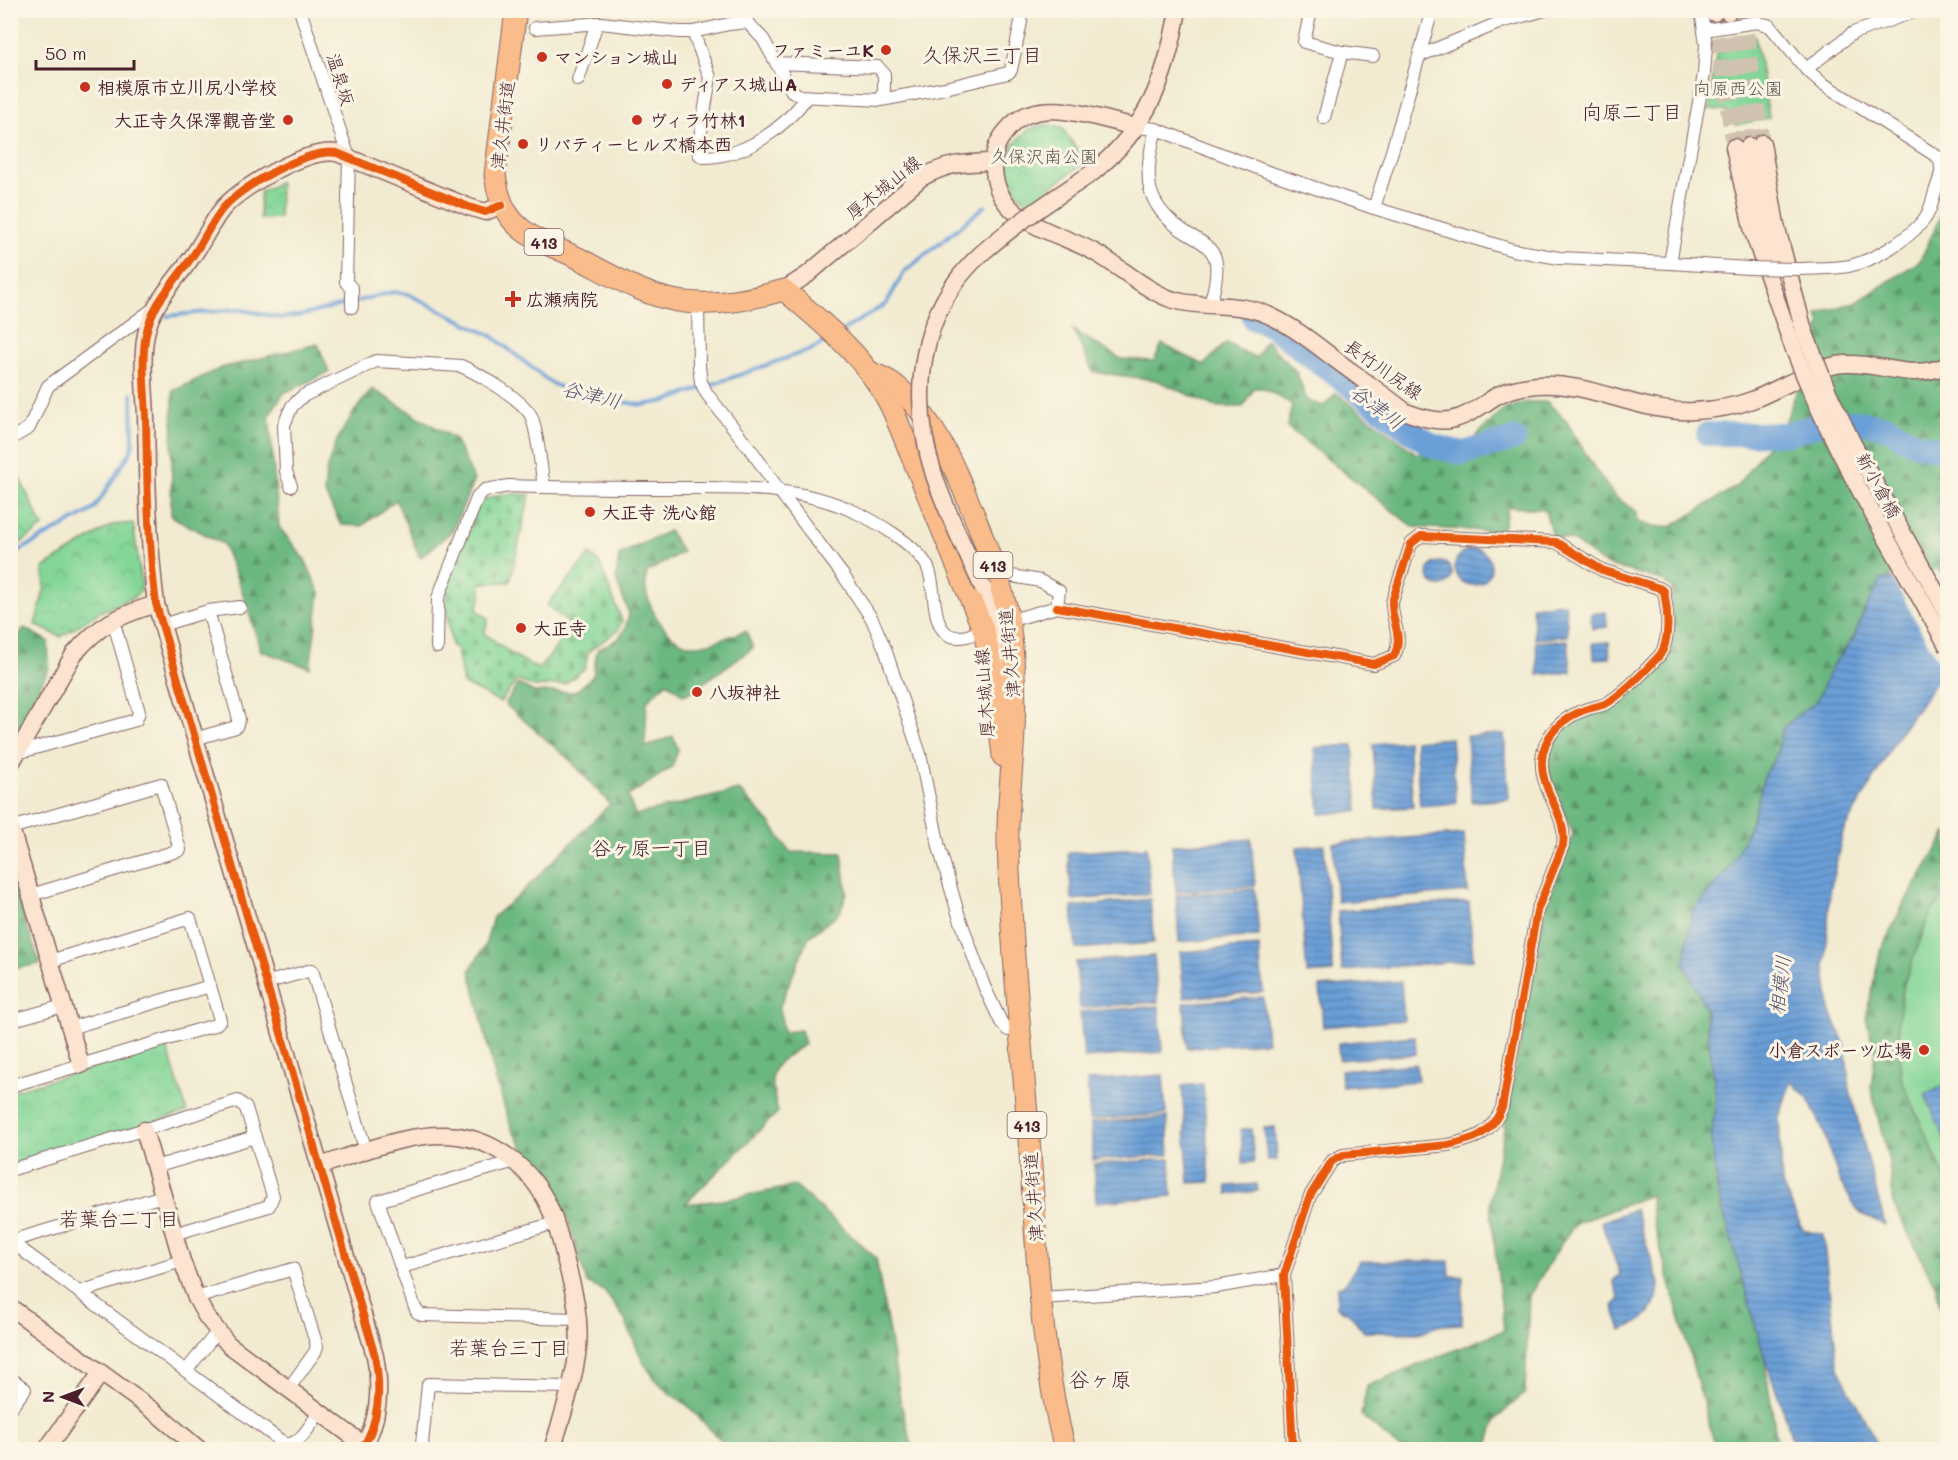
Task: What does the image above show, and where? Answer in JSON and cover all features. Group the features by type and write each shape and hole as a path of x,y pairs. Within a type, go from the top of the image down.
{"highway":[{"name":"津久井街道","path":"516,10 495,175 502,205 519,227 533,237 670,300 723,303 761,297 784,290 821,322 870,372 889,401 903,436 996,625"},
{"name":"津久井街道","path":"870,372 892,382 926,420 943,446 954,468 990,580 1004,598 996,625 993,669 1008,798 1011,903 1040,1298 1046,1361 1066,1449"},
{"path":"903,436 905,425 910,419 920,417 926,420"}],"main road":[{"path":"990,580 942,497 922,426 924,355 938,310 961,274 981,254 1016,225 1110,159 1137,127 1147,112 1158,87 1173,37 1178,10"},
{"path":"993,162 994,150 1011,125 1023,116 1037,111 1065,111 1137,127"},
{"path":"1748,145 1764,227 1796,333"},
{"path":"1748,145 1753,232 1796,333"},
{"path":"1748,145 1776,225 1796,333"},
{"path":"144,1130 182,1261 196,1298 217,1332 240,1353 320,1411 363,1447 370,1433 378,1402 377,1369 156,604 148,517 144,357 146,333 153,309 192,257 218,216 238,194 278,170 308,157 330,152 485,212 502,205"},
{"name":"厚木城山線","path":"784,290 807,274 921,178 939,168 958,163 993,162"},
{"name":"長竹川尻線","path":"993,162 998,192 1015,213 1029,222 1092,251 1165,297 1181,302 1210,304 1266,314 1295,330 1406,412 1432,420 1458,418 1500,394 1537,385 1571,387 1644,406 1692,412 1752,400 1834,366 1854,364 1915,373 1928,372 1947,364"},
{"name":"新小倉橋","path":"1796,333 1853,444 1947,614"},
{"name":"新小倉橋","path":"1796,333 1812,396 1838,449 1947,648"},
{"path":"14,759 74,654 92,635 113,620 156,604"},
{"path":"11,826 81,1065"},
{"path":"320,1166 416,1137 457,1136 474,1139 495,1148 515,1161 531,1178 542,1194 555,1223 575,1293 578,1319 578,1348 552,1449"},
{"path":"10,1307 174,1427 200,1449"},
{"path":"46,1449 101,1373"}],"street":[{"name":"温泉坂","path":"300,10 349,158 346,282 352,289 352,307"},
{"path":"1311,10 1304,42 1342,52 1373,56"},
{"path":"1374,208 1432,10"},
{"path":"1419,56 1501,22 1545,10"},
{"path":"1806,69 1853,33 1919,10"},
{"path":"1670,263 1704,74 1706,45 1704,30 1717,11"},
{"path":"1137,127 1156,129 1268,172 1374,208 1540,256 1748,268 1798,269 1846,266 1862,262 1885,251 1924,220 1942,172 1938,157 1822,83 1806,69 1770,26 1756,16 1704,30"},
{"path":"535,28 597,23 629,25 668,32 693,32 747,22 763,39 792,91 807,98 881,100 1008,73 1011,70 1021,22"},
{"path":"578,80 597,23"},
{"path":"693,32 710,73 698,150 703,157 724,154 758,142 796,111 807,98"},
{"path":"1324,118 1342,52"},
{"path":"776,63 878,67 884,74 884,91 881,100"},
{"path":"1156,129 1149,165 1150,189 1155,203 1167,219 1202,242 1215,258 1216,268 1210,304"},
{"path":"614,276 624,275 668,290 703,294 723,303"},
{"path":"698,303 700,382 845,578 872,619 881,639 920,754 939,848 970,950 1001,1022 1008,1030 1020,1029"},
{"path":"10,439 28,428 48,386 153,309"},
{"path":"291,486 285,471 283,432 285,419 292,406 303,396 376,361 461,366 471,370 523,406 532,417 544,487"},
{"path":"437,646 438,598 478,496 485,490 509,486 778,489 840,505 892,534 925,562 932,579 937,621 943,631 957,637 967,636 1057,607 1374,664 1395,656 1399,647 1398,629 1391,610 1392,602 1412,544 1420,536 1550,541 1563,545 1608,572 1664,591 1666,603 1664,650 1643,674 1607,703 1569,717 1554,729 1545,748 1542,762 1544,780 1563,827 1563,845 1537,911 1502,1108 1496,1120 1485,1132 1465,1141 1439,1146 1343,1155 1332,1161 1310,1196 1284,1275 1293,1449"},
{"path":"990,580 1040,581 1059,591 1057,607"},
{"path":"162,625 208,611 240,606"},
{"path":"194,739 236,727 239,719 208,611"},
{"path":"14,759 136,720 139,712 113,620"},
{"path":"11,826 161,784 180,850 31,895"},
{"path":"10,1086 215,1025 220,1020 190,918 50,961"},
{"path":"265,982 312,970 366,1151"},
{"path":"70,1028 210,986"},
{"path":"10,1021 63,1006"},
{"path":"10,1170 238,1101 246,1108 273,1196 269,1206 174,1234"},
{"path":"155,1167 255,1137"},
{"path":"515,1161 378,1201 414,1305 417,1312 422,1315 578,1319"},
{"path":"11,1241 163,1196"},
{"path":"402,1267 555,1223"},
{"path":"11,1241 285,1444 290,1445 297,1442 320,1411"},
{"path":"79,1292 182,1261"},
{"path":"196,1298 293,1269 317,1346 289,1388"},
{"path":"1040,1298 1216,1287 1284,1275"},
{"path":"186,1371 217,1332"},
{"path":"10,1378 25,1389 10,1409"},
{"path":"425,1449 422,1444 428,1384 569,1387"},
{"path":"1052,1391 1058,1396 1066,1415 1070,1434 1066,1449"},
{"path":"1056,1449 1059,1424"}],"green space":[{"name":"向原西公園","path":"1755,36 1769,118 1735,125 1731,116 1726,112 1709,109 1716,56 1720,41"},
{"name":"久保沢南公園","path":"1052,125 1062,128 1086,162 1027,203 1011,181 1009,157 1018,140 1032,128"},
{"path":"280,182 279,218 260,219 260,192"},
{"path":"1947,202 1947,570 1914,579 1864,611 1854,638 1832,666 1817,702 1782,729 1777,755 1765,773 1756,808 1744,839 1728,870 1707,893 1684,964 1705,1007 1716,1098 1711,1141 1718,1192 1764,1356 1778,1449 1716,1449 1653,1222 1650,1195 1577,1223 1566,1236 1529,1296 1525,1393 1496,1419 1487,1449 1400,1449 1361,1415 1367,1386 1504,1330 1490,1204 1544,912 1573,834 1550,779 1549,750 1555,735 1575,719 1621,703 1665,654 1673,637 1672,589 1664,581 1605,564 1571,540 1552,536 1545,509 1508,507 1502,532 1413,527 1287,427 1292,404 1263,388 1254,388 1243,407 1216,407 1156,380 1093,372 1073,330 1121,359 1154,361 1162,344 1204,365 1226,343 1256,358 1266,340 1297,373 1307,401 1324,406 1336,393 1417,454 1467,445 1504,409 1527,402 1547,402 1565,419 1614,496 1637,512 1638,522 1654,527 1673,526 1737,486 1786,420 1821,324 1817,314 1859,301 1920,261"},
{"path":"318,344 329,372 284,393 269,415 279,527 305,560 320,593 310,668 261,651 241,588 223,544 171,516 173,391 221,368"},
{"path":"372,389 455,439 474,480 453,530 420,558 396,500 362,526 341,525 324,492 327,467 337,440 354,412"},
{"path":"10,458 43,527 11,550 10,550"},
{"path":"501,494 530,494 510,582 481,583 481,597 477,608 487,617 488,622 484,633 513,655 538,669 556,648 569,624 547,605 590,554 600,564 622,621 618,630 588,652 585,668 565,684 535,687 517,680 500,702 463,684 457,649 452,646 447,616 446,589 480,501"},
{"path":"133,523 142,589 134,597 98,613 61,637 35,625 45,587 43,568 112,525"},
{"path":"669,531 682,552 647,572 646,590 657,618 670,634 687,644 702,645 746,631 753,648 689,693 683,695 667,682 647,701 645,747 673,736 678,750 672,767 628,796 635,815 739,790 770,823 790,852 842,853 847,892 840,912 808,938 780,1006 783,1032 801,1030 805,1044 783,1059 774,1071 772,1078 778,1112 685,1204 723,1200 795,1186 876,1258 901,1404 913,1449 729,1449 687,1405 669,1393 655,1379 643,1362 624,1318 604,1291 587,1283 568,1219 512,1130 496,1081 470,970 485,946 493,917 519,895 610,804 571,761 505,704 518,684 534,692 575,692 593,676 597,650 618,639 625,629 629,614 616,579 619,555"},
{"path":"24,628 48,641 49,668 11,744 11,647"},
{"path":"1947,833 1947,893 1931,912 1904,983 1898,1021 1901,1078 1947,1183 1947,1338 1936,1287 1893,1204 1889,1162 1871,1089 1875,1052 1866,1018 1880,952 1902,907"},
{"path":"11,878 40,964 13,969 10,956"},
{"name":"小倉スポーツ広場","path":"1947,893 1947,1183 1901,1078 1898,1021 1904,983 1931,912"},
{"path":"167,1047 187,1112 11,1165 11,1091"}],"water":[{"path":"1473,549 1486,554 1491,567 1486,580 1473,585 1460,580 1455,567 1460,554"},
{"path":"1440,562 1445,563 1451,569 1451,579 1445,585 1440,586 1435,585 1429,579 1428,574 1429,569 1435,563"},
{"name":"相模川","path":"1947,570 1947,673 1938,680 1901,731 1843,832 1830,891 1825,968 1830,1010 1845,1045 1850,1090 1885,1225 1859,1213 1840,1182 1822,1127 1808,1099 1791,1081 1779,1117 1782,1184 1803,1230 1823,1235 1838,1368 1880,1449 1794,1449 1787,1421 1764,1356 1718,1192 1711,1141 1716,1098 1705,1007 1684,964 1692,912 1728,870 1744,839 1756,808 1765,773 1777,755 1782,729 1817,701 1832,666 1854,638 1864,611 1882,579 1914,579"},
{"path":"1565,603 1568,636 1535,639 1532,606"},
{"path":"1606,612 1607,627 1592,629 1591,614"},
{"path":"1568,640 1571,672 1538,675 1536,642"},
{"path":"1609,642 1610,658 1594,659 1593,643"},
{"path":"1504,734 1509,799 1472,802 1467,736"},
{"path":"1451,738 1456,803 1420,806 1415,741"},
{"path":"1408,741 1413,807 1377,809 1373,744"},
{"path":"1353,745 1358,811 1320,814 1315,748"},
{"path":"1464,834 1468,892 1337,902 1333,843"},
{"path":"1251,839 1255,886 1176,892 1172,845"},
{"path":"1324,845 1333,972 1307,974 1297,847"},
{"path":"1147,847 1150,894 1072,900 1068,853"},
{"path":"1255,889 1259,936 1179,942 1176,895"},
{"path":"1150,899 1154,943 1076,949 1072,907"},
{"path":"1469,902 1473,960 1342,971 1338,911"},
{"path":"1259,946 1263,992 1184,998 1180,952"},
{"path":"1154,956 1158,1002 1080,1008 1076,962"},
{"path":"1401,981 1404,1020 1323,1027 1320,987"},
{"path":"1263,997 1267,1042 1187,1048 1184,1003"},
{"path":"1159,1006 1162,1052 1084,1058 1080,1012"},
{"path":"1415,1036 1416,1054 1339,1060 1338,1043"},
{"path":"1416,1064 1418,1081 1342,1087 1341,1070"},
{"path":"1163,1075 1166,1114 1090,1120 1087,1081"},
{"path":"1203,1084 1210,1182 1189,1183 1182,1086"},
{"path":"1947,1084 1947,1144 1925,1095"},
{"path":"1167,1117 1169,1155 1093,1160 1091,1123"},
{"path":"1275,1127 1277,1160 1267,1161 1264,1128"},
{"path":"1241,1129 1251,1129 1254,1162 1243,1163"},
{"path":"1170,1159 1172,1196 1096,1202 1094,1164"},
{"path":"1257,1184 1258,1191 1228,1194 1227,1186"},
{"path":"1635,1209 1659,1283 1658,1292 1649,1314 1637,1323 1621,1330 1613,1306 1620,1299 1613,1281 1620,1274 1601,1222"},
{"path":"1360,1261 1449,1261 1450,1276 1463,1276 1462,1324 1440,1325 1419,1333 1364,1332 1350,1314 1337,1307 1337,1287 1344,1285"}],"pier":[{"path":"1938,570 1947,586 1947,677 1891,576 1914,576"}],"waterway":[{"name":"谷津川","path":"842,331 886,304 904,272 985,206"},
{"name":"谷津川","path":"167,316 238,309 281,318 303,315 393,292 408,294 492,336 551,383 576,394 642,405 666,401 815,348 830,338"},
{"name":"谷津川","path":"1254,319 1270,325 1433,446 1463,453 1514,439"},
{"name":"谷津川","path":"10,560 17,552 91,511 96,506 130,453 133,444 132,394"},
{"name":"谷津川","path":"1708,434 1787,434 1833,420 1890,428 1902,437 1920,445 1948,451"},
{"name":"谷津川","path":"10,579 16,600 10,621"}],"tunnel":[{"path":"1743,10 1762,143"},
{"path":"1728,12 1749,146"},
{"path":"1714,13 1734,147"}],"cycle path":[{"path":"361,1450 372,1428 377,1404 378,1380 375,1356 156,604 148,511 144,375 146,334 158,303 196,251 224,207 261,179 310,156 337,153 485,212 502,205"},
{"path":"1057,607 1374,664 1394,656 1397,649 1392,602 1411,544 1421,536 1556,542 1602,570 1664,591 1667,627 1660,655 1609,702 1578,712 1562,722 1550,735 1543,752 1545,783 1562,823 1563,845 1537,911 1502,1108 1497,1117 1487,1130 1474,1138 1458,1143 1343,1155 1332,1161 1310,1196 1284,1275 1293,1450"}],"place":[{"name":"ファミーユK","path":"886,50"},
{"name":"マンション城山","path":"542,57"},
{"name":"ディアス城山A","path":"667,84"},
{"name":"相模原市立川尻小学校","path":"85,87"},
{"name":"大正寺久保澤觀音堂","path":"288,120"},
{"name":"ヴィラ竹林1","path":"637,120"},
{"name":"リバティーヒルズ橋本西","path":"523,144"},
{"name":"広瀬病院","path":"513,299"},
{"name":"大正寺 洗心館","path":"590,512"},
{"name":"大正寺","path":"521,628"},
{"name":"八坂神社","path":"697,692"},
{"name":"小倉スポーツ広場","path":"1924,1050"}],"district":[{"name":"久保沢三丁目","path":"982,54"},
{"name":"向原二丁目","path":"1632,111"},
{"name":"谷ヶ原一丁目","path":"651,847"},
{"name":"若葉台二丁目","path":"119,1218"},
{"name":"若葉台三丁目","path":"509,1347"},
{"name":"谷ヶ原","path":"1100,1378"}]}
